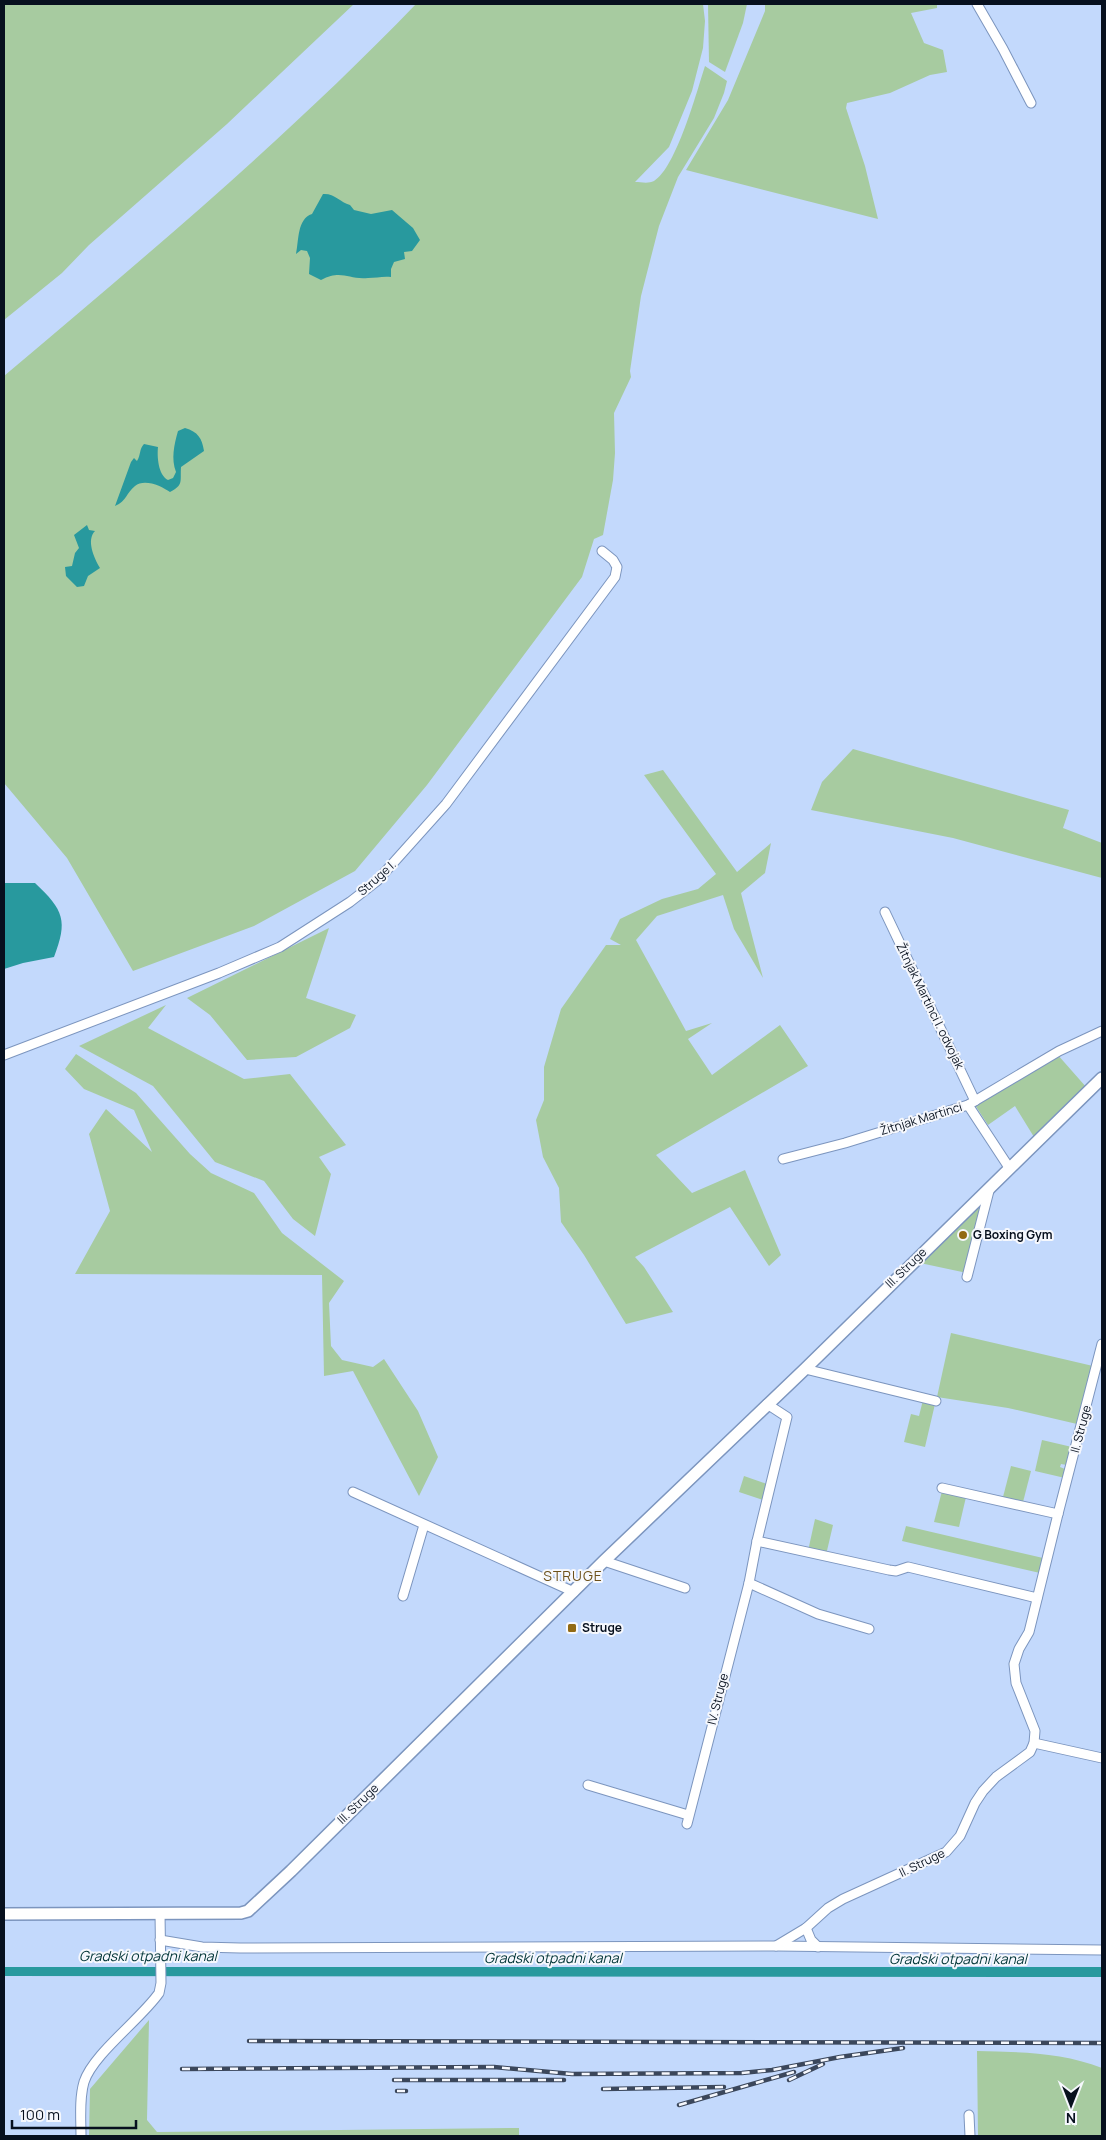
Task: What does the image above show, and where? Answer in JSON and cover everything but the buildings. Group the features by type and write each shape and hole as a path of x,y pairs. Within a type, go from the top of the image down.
{"street":[{"path":"976,4 1003,49 1031,103"},
{"name":"Struge I.","path":"4,1055 219,973 280,947 342,907 377,881 446,804 615,577 617,567 613,560 602,551"},
{"name":"Žitnjak Martinci I. odvojak","path":"884,912 971,1103"},
{"name":"Žitnjak Martinci","path":"783,1159 845,1143 971,1103 1059,1051 1102,1031"},
{"name":"III. Struge","path":"4,1914 160,1914 240,1913 248,1911 292,1871 604,1561 1102,1078"},
{"path":"971,1103 1010,1169"},
{"path":"967,1277 990,1187"},
{"name":"II. Struge","path":"776,1946 806,1928 828,1908 843,1899 946,1852 960,1836 975,1802 983,1791 996,1777 1030,1752 1034,1743 1035,1731 1014,1672 1015,1658 1029,1632 1102,1344"},
{"path":"804,1369 936,1401"},
{"name":"IV. Struge","path":"588,1785 687,1820 749,1583 757,1541 787,1417 767,1404"},
{"path":"942,1488 1058,1514"},
{"path":"353,1492 574,1592"},
{"path":"403,1596 424,1525"},
{"path":"757,1541 896,1571 908,1567 1037,1598"},
{"path":"604,1561 685,1588"},
{"path":"749,1583 818,1614 869,1629"},
{"path":"1034,1743 1102,1758"},
{"path":"81,2136 82,2095 93,2065 156,1997 161,1983 160,1914"},
{"path":"806,1928 811,1940 818,1947"},
{"path":"160,1940 202,1947 240,1948 776,1946 1102,1950"},
{"path":"970,2115 970,2136"}],"shaded area":[{"path":"4,4 354,4 227,124 89,245 62,273 4,320"},
{"path":"416,4 703,4 705,21 703,48 692,91 669,147 635,182 647,183 654,181 670,161 685,128 705,66 727,81 714,118 678,177 659,226 641,296 630,371 631,377 614,413 615,453 613,480 603,535 594,539 582,577 427,785 355,871 254,926 133,971 67,858 4,783 4,376 163,241 267,149"},
{"path":"708,4 747,4 743,23 725,72 709,62"},
{"path":"765,4 937,4 937,8 911,13 924,43 943,50 947,72 930,75 890,93 847,103 846,108 865,166 878,219 686,170 728,100 765,11"},
{"path":"323,194 334,196 350,205 354,210 371,214 392,210 413,228 420,240 412,251 404,252 405,259 394,262 391,269 391,277 361,278 334,275 321,280 309,274 310,258 307,251 301,250 296,254 301,225 312,214"},
{"path":"185,428 199,436 204,451 181,467 179,485 170,492 153,484 139,484 132,489 122,502 115,506 131,462 134,458 137,461 144,444 158,447 160,470 168,480 173,478 176,472 173,457 175,441 178,431"},
{"path":"87,525 89,530 95,531 92,535 91,544 93,554 100,568 88,576 84,586 77,587 66,576 65,567 72,566 75,553 79,548 74,535"},
{"path":"853,749 1069,810 1063,828 1102,843 1102,878 953,838 811,810 822,782"},
{"path":"663,770 737,872 771,843 765,873 741,893 763,978 734,929 723,895 657,916 636,940 686,1031 712,1023 688,1039 712,1075 780,1025 808,1066 656,1155 692,1193 745,1170 781,1255 769,1266 730,1207 635,1257 644,1267 673,1312 626,1324 584,1255 561,1222 559,1188 543,1157 536,1120 544,1100 544,1067 561,1009 606,945 621,945 610,939 620,919 662,899 698,889 716,874 644,775"},
{"path":"4,883 35,883 52,901 61,917 62,925 54,957 4,969"},
{"path":"329,928 306,998 356,1015 350,1028 296,1057 247,1060 210,1015 187,998"},
{"path":"166,1005 148,1028 244,1079 290,1074 346,1145 319,1157 331,1174 315,1236 293,1219 264,1181 215,1162 153,1086 79,1046"},
{"path":"76,1054 136,1093 190,1154 211,1173 254,1193 282,1233 344,1281 329,1303 331,1346 342,1360 373,1367 384,1359 418,1411 438,1457 419,1496 353,1371 324,1376 322,1275 75,1274 110,1211 89,1134 106,1109 152,1152 134,1110 84,1089 65,1069"},
{"path":"1057,1054 1087,1088 1034,1137 1015,1106 988,1125 975,1105"},
{"name":"G Boxing Gym","path":"980,1204 984,1207 967,1273 920,1263"},
{"path":"951,1333 1093,1366 1077,1424 1008,1408 937,1397"},
{"path":"923,1400 935,1404 925,1447 904,1442 911,1414 919,1416"},
{"path":"1042,1440 1072,1447 1067,1465 1061,1464 1060,1467 1065,1469 1065,1478 1035,1471"},
{"path":"1011,1466 1031,1471 1023,1502 1003,1497"},
{"path":"744,1476 767,1484 763,1500 739,1492"},
{"path":"942,1491 966,1497 959,1527 934,1522"},
{"path":"815,1519 833,1525 826,1555 808,1551"},
{"path":"906,1526 1043,1558 1040,1573 902,1541"},
{"path":"4,1967 1102,1967 1102,1977 4,1976"},
{"path":"149,2020 147,2120 157,2132 519,2128 519,2136 89,2136 90,2089"},
{"path":"977,2051 1056,2056 1102,2068 1102,2136 978,2136"}],"railway":[{"path":"249,2041 1102,2043"},
{"path":"182,2069 494,2067 572,2074 742,2073 772,2070 840,2057 903,2048"},
{"path":"789,2080 823,2064"},
{"path":"679,2105 794,2072"},
{"path":"394,2080 564,2080"},
{"path":"603,2089 724,2087"},
{"path":"397,2091 406,2091"}],"place":[{"name":"G Boxing Gym","path":"963,1235"},
{"name":"Struge","path":"572,1628"}],"district":[{"name":"STRUGE","path":"573,1576"}],"water label":[{"name":"Gradski otpadni kanal","path":"148,1956"},
{"name":"Gradski otpadni kanal","path":"553,1958"},
{"name":"Gradski otpadni kanal","path":"958,1959"}]}
